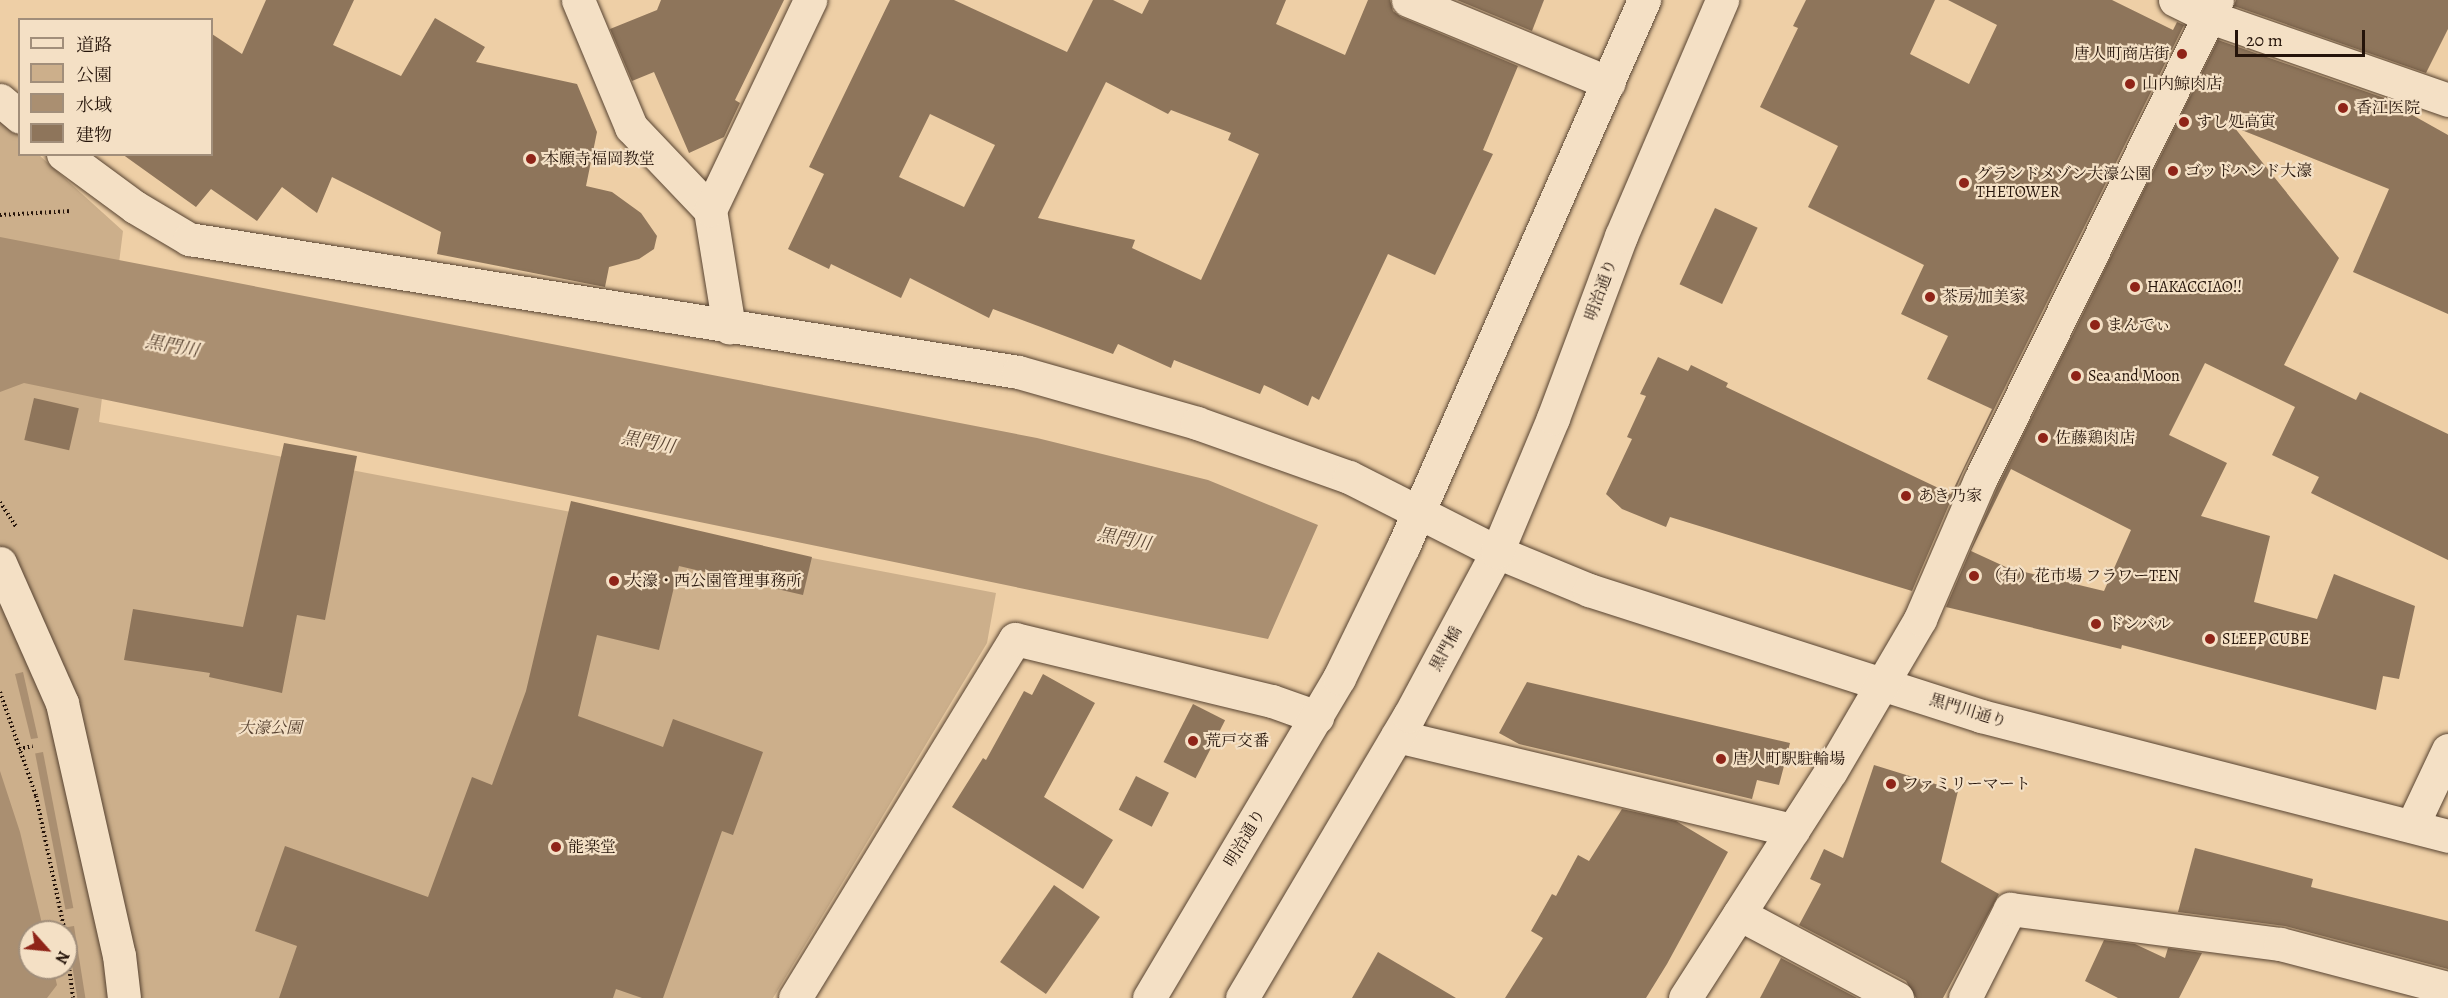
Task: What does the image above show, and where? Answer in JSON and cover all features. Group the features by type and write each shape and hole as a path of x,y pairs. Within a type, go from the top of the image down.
{"street":[{"path":"578,0 631,126 710,210 729,327"},
{"path":"710,210 810,0"},
{"path":"1408,0 1609,83"},
{"path":"1418,513 1644,0"},
{"name":"明治通り","path":"1482,581 1497,552 1553,418 1621,236 1722,0"},
{"path":"2175,0 2213,8 2448,100"},
{"path":"1685,998 1884,684 1924,610 1980,480 2213,8"},
{"path":"0,100 18,115"},
{"name":"黒門川通り","path":"66,156 135,207 189,238 1018,372 1197,423 1349,477 1497,552 1589,590 1981,716 2448,836"},
{"name":"明治通り","path":"1149,998 1339,678 1418,513"},
{"path":"0,563 62,703 119,955 124,998"},
{"name":"黒門橋","path":"1403,726 1482,581"},
{"path":"795,998 1015,639 1272,701 1317,717"},
{"path":"1242,998 1403,726 1793,830"},
{"path":"2412,826 2448,750"},
{"path":"1965,998 2010,909 2280,944 2448,988"},
{"path":"1738,914 1897,998"}],"path":[{"path":"0,215 135,207"},
{"path":"0,693 36,796 62,920"},
{"path":"71,980 73,998"}],"green space":[{"name":"大濠公園","path":"0,118 18,135 18,156 40,156 123,231 99,422 996,593 987,643 773,998 0,998"}],"water":[{"name":"黒門川","path":"0,237 1037,438 1208,480 1318,525 1268,639 24,383 0,392"},
{"path":"23,672 38,738 31,739 15,674"},
{"path":"43,752 73,908 65,910 35,754"},
{"path":"0,771 20,832 41,920 18,920 18,980 56,980 57,985 47,998 0,998"},
{"path":"78,951 85,998 77,998 74,980 78,980"}],"building":[{"path":"266,0 354,0 333,45 401,76 435,18 485,47 476,62 577,84 597,132 586,186 612,192 641,213 657,236 654,249 639,259 609,267 605,287 437,254 441,232 332,177 317,213 282,187 257,221 211,189 196,207 125,156 213,156 213,35 242,54"},
{"path":"661,0 784,0 735,100 740,103 724,137 689,153 654,72 632,81 610,29 657,10"},
{"path":"890,0 954,0 1067,52 1093,0 1113,0 1142,14 1149,0 1286,0 1276,24 1345,55 1368,0 1390,0 1393,11 1401,17 1518,66 1483,150 1493,154 1435,275 1388,254 1319,400 1312,396 1308,406 1264,385 1260,394 1174,360 1171,368 1118,344 1113,354 993,309 989,318 910,278 901,298 831,264 829,269 788,249 824,174 809,167","holes":["1106,82 1168,114 1171,110 1231,133 1228,140 1259,154 1201,280 1132,248 1135,240 1038,218","930,114 995,145 964,207 899,177"]},
{"path":"1457,0 1544,0 1532,31"},
{"path":"1806,0 1935,0 1910,54 1969,84 1997,25 1948,0 2112,0 2173,30 2177,22 2184,25 1963,472 1912,591 1670,517 1666,527 1622,509 1606,494 1632,439 1627,437 1646,396 1640,394 1658,357 1688,371 1691,365 1728,383 1726,387 1951,494 1992,409 1927,379 1948,336 1901,314 1924,265 1808,207 1838,146 1760,107 1798,28 1793,26"},
{"path":"2236,0 2448,0 2448,29 2426,73 2234,6"},
{"path":"2218,40 2410,107 2407,112 2448,135 2448,314 2353,272 2389,189 2234,127 2339,258 2284,365 2356,400 2360,392 2448,434 2448,560 2311,493 2319,477 2272,455 2295,407 2205,363 2169,435 2227,463 2201,516 2270,536 2254,602 2317,619 2334,574 2415,606 2399,679 2383,676 2376,710 2122,645 2121,649 1946,607 1997,488","holes":["2011,469 2131,530 2104,591 2008,568 1971,551"]},
{"path":"1715,208 1758,228 1722,304 1680,284"},
{"path":"34,398 79,408 69,450 24,440"},
{"path":"284,443 357,456 325,620 297,615 282,693 209,677 210,673 124,660 133,609 243,627"},
{"name":"能楽堂","path":"571,501 812,557 803,595 679,566 659,650 597,635 578,716 663,747 673,719 763,752 733,835 722,831 663,998 642,998 616,989 613,998 279,998 297,946 255,931 285,846 428,897 472,777 492,785 526,691"},
{"path":"1043,674 1095,703 1044,797 1113,840 1083,889 952,807 983,758 986,760 1024,691 1032,695"},
{"path":"1527,682 1790,743 1779,785 1757,780 1752,799 1519,744 1499,733"},
{"name":"荒戸交番","path":"1193,704 1225,720 1196,778 1163,762"},
{"path":"1874,765 1958,791 1941,862 1999,894 1943,998 1916,998 1906,981 1799,925 1821,884 1810,879 1824,849 1843,858"},
{"path":"1136,776 1169,793 1152,827 1119,810"},
{"path":"1622,809 1676,821 1728,852 1646,998 1505,998 1543,938 1531,931 1552,894 1556,896 1578,855 1589,861"},
{"path":"2195,848 2313,879 2311,887 2448,921 2448,969 2285,926 2178,912"},
{"path":"1054,885 1100,917 1046,994 1000,962"},
{"path":"2104,940 2135,944 2165,958 2168,948 2202,953 2179,998 2118,998 2085,981"},
{"path":"1378,952 1456,998 1352,998"},
{"path":"1781,958 1857,998 1760,998"}],"place":[{"name":"唐人町商店街","path":"2182,54"},
{"name":"山内鯨肉店","path":"2130,84"},
{"name":"香江医院","path":"2343,108"},
{"name":"すし処高寅","path":"2184,122"},
{"name":"本願寺福岡教堂","path":"531,159"},
{"name":"ゴッドハンド大濠","path":"2173,171"},
{"name":"グランドメゾン大濠公園 THETOWER","path":"1964,183"},
{"name":"HAKACCIAO!!","path":"2135,287"},
{"name":"茶房 加美家","path":"1930,297"},
{"name":"まんでぃ","path":"2095,325"},
{"name":"Sea and Moon","path":"2076,376"},
{"name":"佐藤鶏肉店","path":"2043,438"},
{"name":"あき乃家","path":"1906,496"},
{"name":"（有）花市場 フラワーTEN","path":"1974,576"},
{"name":"大濠・西公園管理事務所","path":"614,581"},
{"name":"ドンバル","path":"2096,624"},
{"name":"SLEEP CUBE","path":"2210,639"},
{"name":"荒戸交番","path":"1193,741"},
{"name":"唐人町駅駐輪場","path":"1721,759"},
{"name":"ファミリーマート","path":"1891,784"},
{"name":"能楽堂","path":"556,847"}]}
